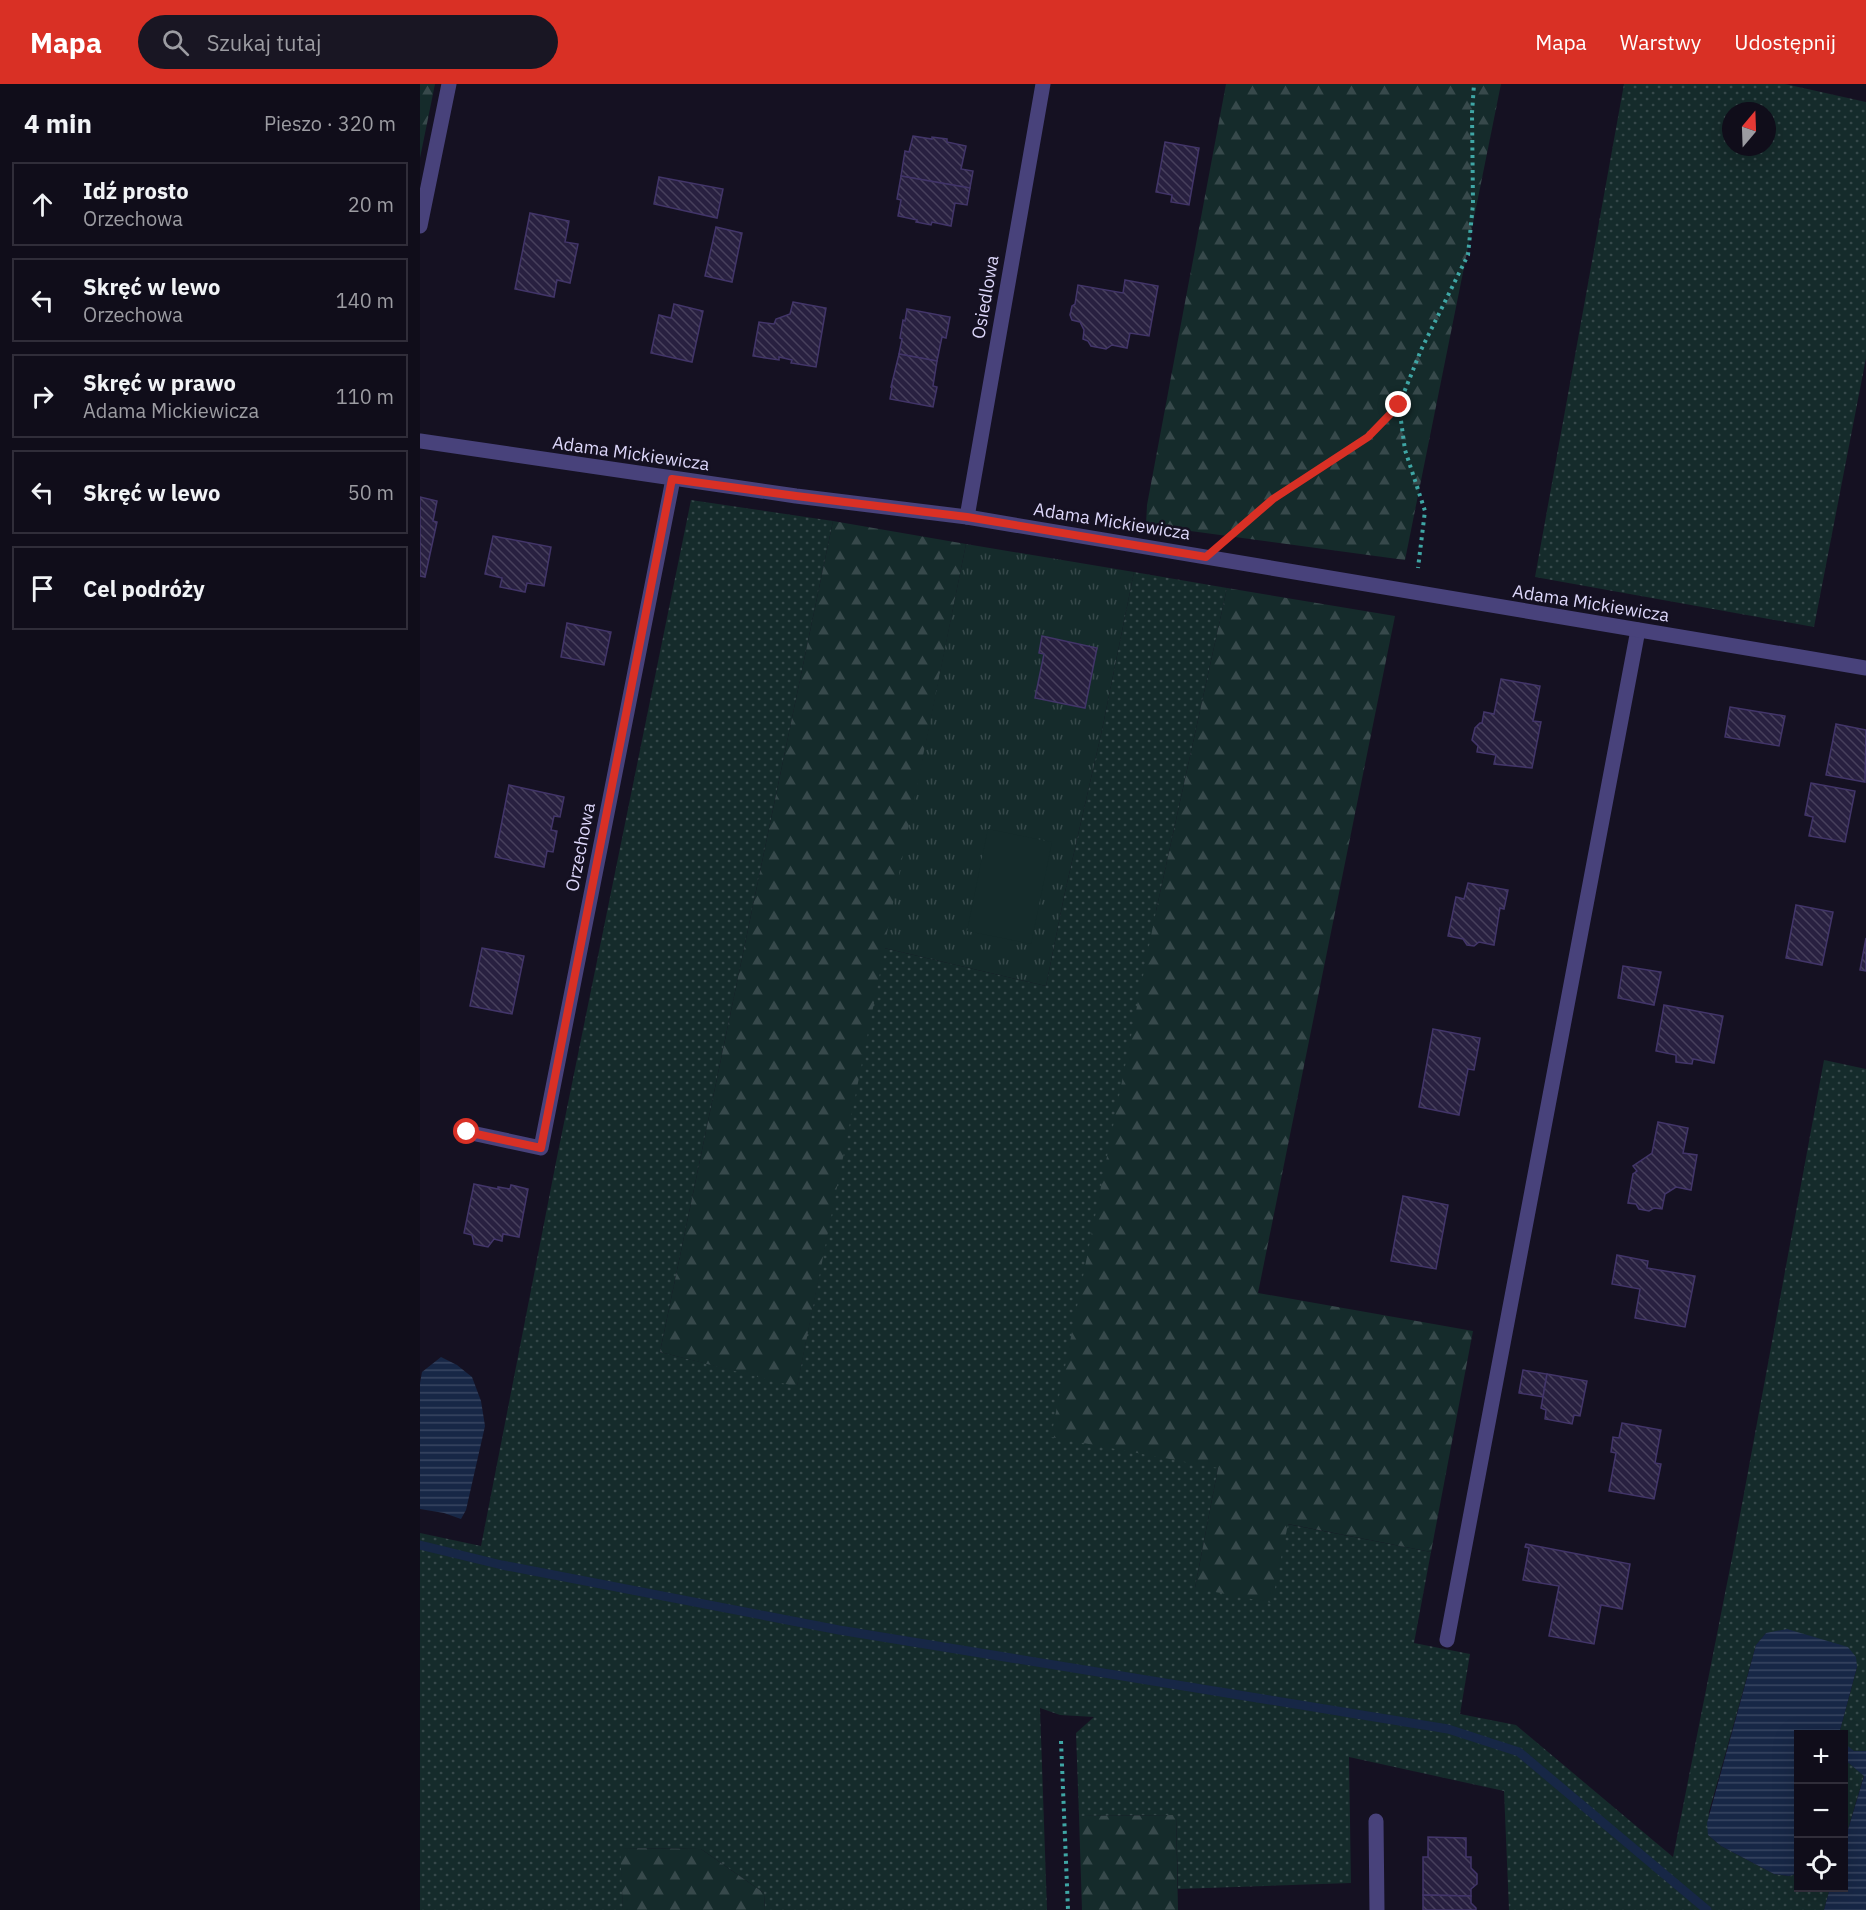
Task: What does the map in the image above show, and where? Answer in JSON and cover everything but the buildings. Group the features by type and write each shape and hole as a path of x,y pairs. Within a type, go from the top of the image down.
{"street":[{"path":"420,226 449,84"},
{"name":"Osiedlowa","path":"967,517 1043,84"},
{"name":"Adama Mickiewicza","path":"420,441 672,479 967,517 1866,668"},
{"name":"Orzechowa","path":"467,1132 541,1148 672,479"},
{"path":"1447,1640 1638,630"},
{"path":"1376,1821 1377,1910"}],"path":[{"path":"1206,557 1273,499 1368,437 1399,405 1421,350 1468,255 1473,204 1474,84"},
{"path":"1399,405 1405,450 1425,511 1415,593"},
{"path":"1061,1741 1068,1910"}],"green space":[{"path":"420,84 435,84 420,158"},
{"path":"1226,84 1501,84 1405,560 1146,525 1147,505"},
{"path":"1624,84 1785,84 1866,102 1866,358 1814,627 1535,577"},
{"path":"691,500 833,521 660,1352 797,1386 884,948 1046,986 1134,572 1227,588 1156,911 1218,1468 1195,1588 1287,1524 1431,1552 1414,1643 1470,1654 1460,1714 1516,1725 1673,1857 1733,1553 1824,1060 1866,1069 1866,1751 1854,1751 1848,1748 1848,1730 1840,1730 1857,1667 1766,1633 1756,1645 1709,1812 1708,1835 1721,1846 1774,1874 1794,1874 1794,1892 1829,1892 1824,1910 1509,1910 1504,1791 1349,1757 1351,1883 1178,1889 1176,1815 1079,1816 1076,1733 1094,1717 1060,1715 1040,1708 1047,1910 765,1910 764,1893 701,1849 621,1848 623,1910 420,1910 420,1533 481,1546 556,1162"},
{"path":"833,521 966,544 797,1387 660,1352"},
{"path":"966,544 1134,572 1046,986 884,948"},
{"path":"1227,588 1395,616 1258,1293 1473,1331 1431,1552 1288,1524 1272,1603 1195,1588 1218,1468 1051,1437 1156,911"},
{"path":"988,829 1052,842 1031,944 967,931"},
{"path":"1848,1762 1864,1775 1848,1829"},
{"path":"1176,1815 1178,1910 1082,1910 1079,1816"},
{"path":"620,1848 701,1849 764,1893 765,1910 623,1910"}],"water":[{"path":"441,1357 457,1365 472,1377 481,1401 485,1426 466,1510 461,1519 444,1513 420,1509 420,1383 422,1372"},
{"path":"1787,1629 1848,1647 1856,1657 1857,1667 1840,1730 1794,1730 1794,1874 1789,1876 1774,1874 1721,1846 1708,1835 1707,1823 1756,1645 1766,1633"},
{"path":"1848,1746 1854,1751 1866,1751 1866,1910 1824,1910 1829,1892 1848,1892 1848,1830 1864,1776 1848,1762"}],"waterway":[{"path":"420,1545 502,1565 839,1630 1448,1729 1519,1752 1707,1910"}],"route":[{"path":"467,1132 541,1148 672,479 967,517 1206,557 1273,499 1368,437 1399,405"}]}
